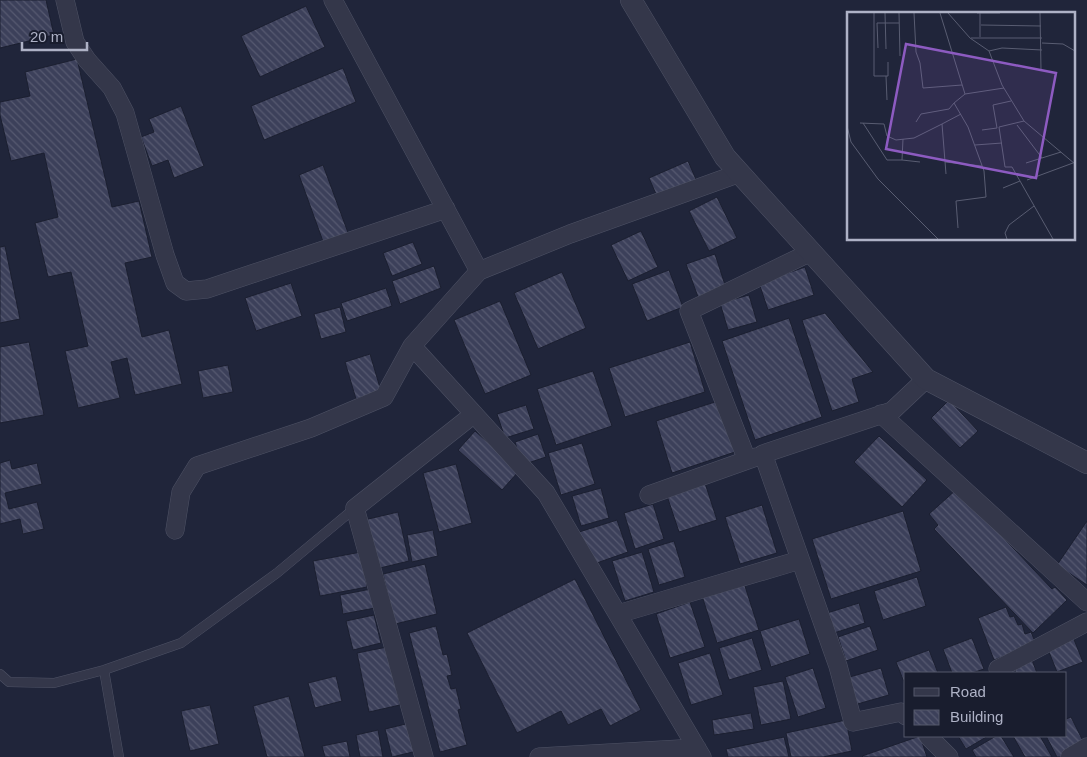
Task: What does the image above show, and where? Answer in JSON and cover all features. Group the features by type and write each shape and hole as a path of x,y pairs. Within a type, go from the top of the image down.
{"street":[{"path":"65,0 75,42 87,60 112,88 125,113 164,255 175,283 186,291 207,289 446,210"},
{"path":"333,0 479,271"},
{"path":"631,0 725,157 926,379 1087,463"},
{"path":"175,530 181,492 197,466 312,428 384,397 412,346 479,271 570,234 740,173"},
{"path":"811,252 689,311 800,560 838,666 854,722 901,712 904,714"},
{"path":"412,346 546,494 700,753 539,757"},
{"path":"649,495 892,411 926,379"},
{"path":"424,757 355,508 474,414"},
{"path":"882,414 1087,602"},
{"path":"618,614 800,560"},
{"path":"998,669 1087,622"},
{"path":"929,737 949,757"},
{"path":"1070,757 1087,747"}],"lane":[{"path":"0,674 9,682 54,682 104,670 181,643 277,572 355,508"},
{"path":"104,670 119,757"}],"building":[{"path":"0,0 46,0 54,35 0,48"},
{"path":"306,6 325,47 260,77 241,36"},
{"path":"77,59 112,207 139,201 152,257 125,263 142,337 169,330 182,384 135,395 127,358 111,362 120,398 78,408 65,351 88,346 71,272 48,277 35,223 58,217 44,153 11,161 0,115 0,102 30,96 25,72"},
{"path":"343,68 356,102 264,140 251,106"},
{"path":"181,106 204,166 174,178 168,160 152,166 141,137 154,132 149,119"},
{"path":"688,161 698,184 659,201 649,178"},
{"path":"323,165 350,238 325,247 299,175"},
{"path":"717,197 737,238 709,251 689,211"},
{"path":"641,231 658,267 628,281 611,245"},
{"path":"413,242 422,264 392,276 383,253"},
{"path":"5,246 20,319 0,323 0,247"},
{"path":"715,254 726,288 698,297 686,264"},
{"path":"434,266 441,288 400,304 392,281"},
{"path":"805,267 814,295 768,310 759,283"},
{"path":"669,270 683,307 647,321 632,284"},
{"path":"562,272 586,328 538,349 514,293"},
{"path":"291,283 302,316 256,331 245,298"},
{"path":"386,288 392,306 347,321 341,303"},
{"path":"749,295 757,322 728,330 720,303"},
{"path":"500,301 531,375 485,394 454,320"},
{"path":"340,307 346,332 321,339 314,314"},
{"path":"825,313 873,372 852,379 859,402 832,411 802,320"},
{"path":"789,318 822,417 755,440 722,341"},
{"path":"29,342 44,415 0,423 0,347"},
{"path":"690,342 705,392 625,417 609,368"},
{"path":"370,354 381,391 356,399 345,362"},
{"path":"228,365 233,392 203,398 198,371"},
{"path":"593,371 612,426 556,445 537,389"},
{"path":"949,400 978,431 960,448 931,418"},
{"path":"718,401 735,452 672,473 656,421"},
{"path":"526,405 534,429 505,438 497,414"},
{"path":"475,431 519,471 502,490 458,450"},
{"path":"538,434 546,457 522,465 515,442"},
{"path":"879,436 927,480 902,507 854,462"},
{"path":"582,443 595,484 561,495 548,453"},
{"path":"10,460 12,469 37,463 42,484 5,493 9,509 37,502 44,529 23,534 20,519 0,524 0,463"},
{"path":"456,464 472,523 439,532 423,473"},
{"path":"705,483 717,520 679,532 667,496"},
{"path":"601,488 609,518 581,526 572,496"},
{"path":"957,489 1052,589 1055,587 1067,600 1033,633 934,529 938,525 929,514"},
{"path":"653,504 664,539 635,549 624,513"},
{"path":"762,505 777,553 740,564 725,517"},
{"path":"903,511 921,571 831,599 812,539"},
{"path":"398,512 409,561 376,569 364,520"},
{"path":"617,520 628,552 591,565 579,532"},
{"path":"1087,521 1087,585 1057,565"},
{"path":"433,530 438,556 412,562 407,535"},
{"path":"674,541 685,577 659,585 648,549"},
{"path":"361,552 367,587 320,596 313,561"},
{"path":"642,552 654,592 625,601 612,561"},
{"path":"425,564 437,614 395,624 383,574"},
{"path":"917,577 926,606 883,620 874,591"},
{"path":"575,579 641,710 610,726 601,709 568,725 561,711 517,733 467,633"},
{"path":"744,583 759,630 717,643 702,596"},
{"path":"371,589 375,608 343,614 340,595"},
{"path":"690,602 705,647 670,658 656,614"},
{"path":"859,603 865,623 834,633 827,613"},
{"path":"1006,607 1010,617 1014,616 1018,625 1022,624 1025,634 1031,632 1036,644 994,660 978,618"},
{"path":"374,615 381,643 353,650 346,621"},
{"path":"799,619 810,654 771,667 760,631"},
{"path":"436,626 443,655 447,654 452,675 447,676 451,689 456,688 461,709 458,710 467,745 440,752 409,633"},
{"path":"870,626 878,650 846,661 838,637"},
{"path":"1073,637 1083,662 1057,672 1047,647"},
{"path":"752,638 762,670 729,680 719,648"},
{"path":"972,638 984,669 975,672 952,672 943,649"},
{"path":"387,647 400,705 369,712 357,653"},
{"path":"929,650 938,672 904,672 904,682 896,662"},
{"path":"710,653 723,695 691,705 678,663"},
{"path":"1032,660 1037,672 1016,672 1014,667"},
{"path":"813,668 826,708 798,717 785,677"},
{"path":"881,668 889,695 854,705 846,678"},
{"path":"336,676 342,701 315,708 308,683"},
{"path":"783,681 791,719 761,725 753,687"},
{"path":"289,696 305,757 267,757 253,706"},
{"path":"210,705 219,744 190,751 181,711"},
{"path":"751,713 754,729 714,735 712,720"},
{"path":"1071,717 1085,745 1062,757 1057,757 1047,737 1067,737 1067,719"},
{"path":"846,720 852,751 823,757 791,757 786,733"},
{"path":"410,723 417,751 392,757 385,729"},
{"path":"378,730 383,757 360,757 356,735"},
{"path":"784,737 789,757 728,757 726,749"},
{"path":"920,737 927,757 863,757"},
{"path":"959,737 986,737 966,749"},
{"path":"994,737 1002,737 1014,757 976,757 972,750"},
{"path":"1014,737 1041,737 1052,757 1025,757"},
{"path":"347,741 350,757 325,757 322,746"}]}
